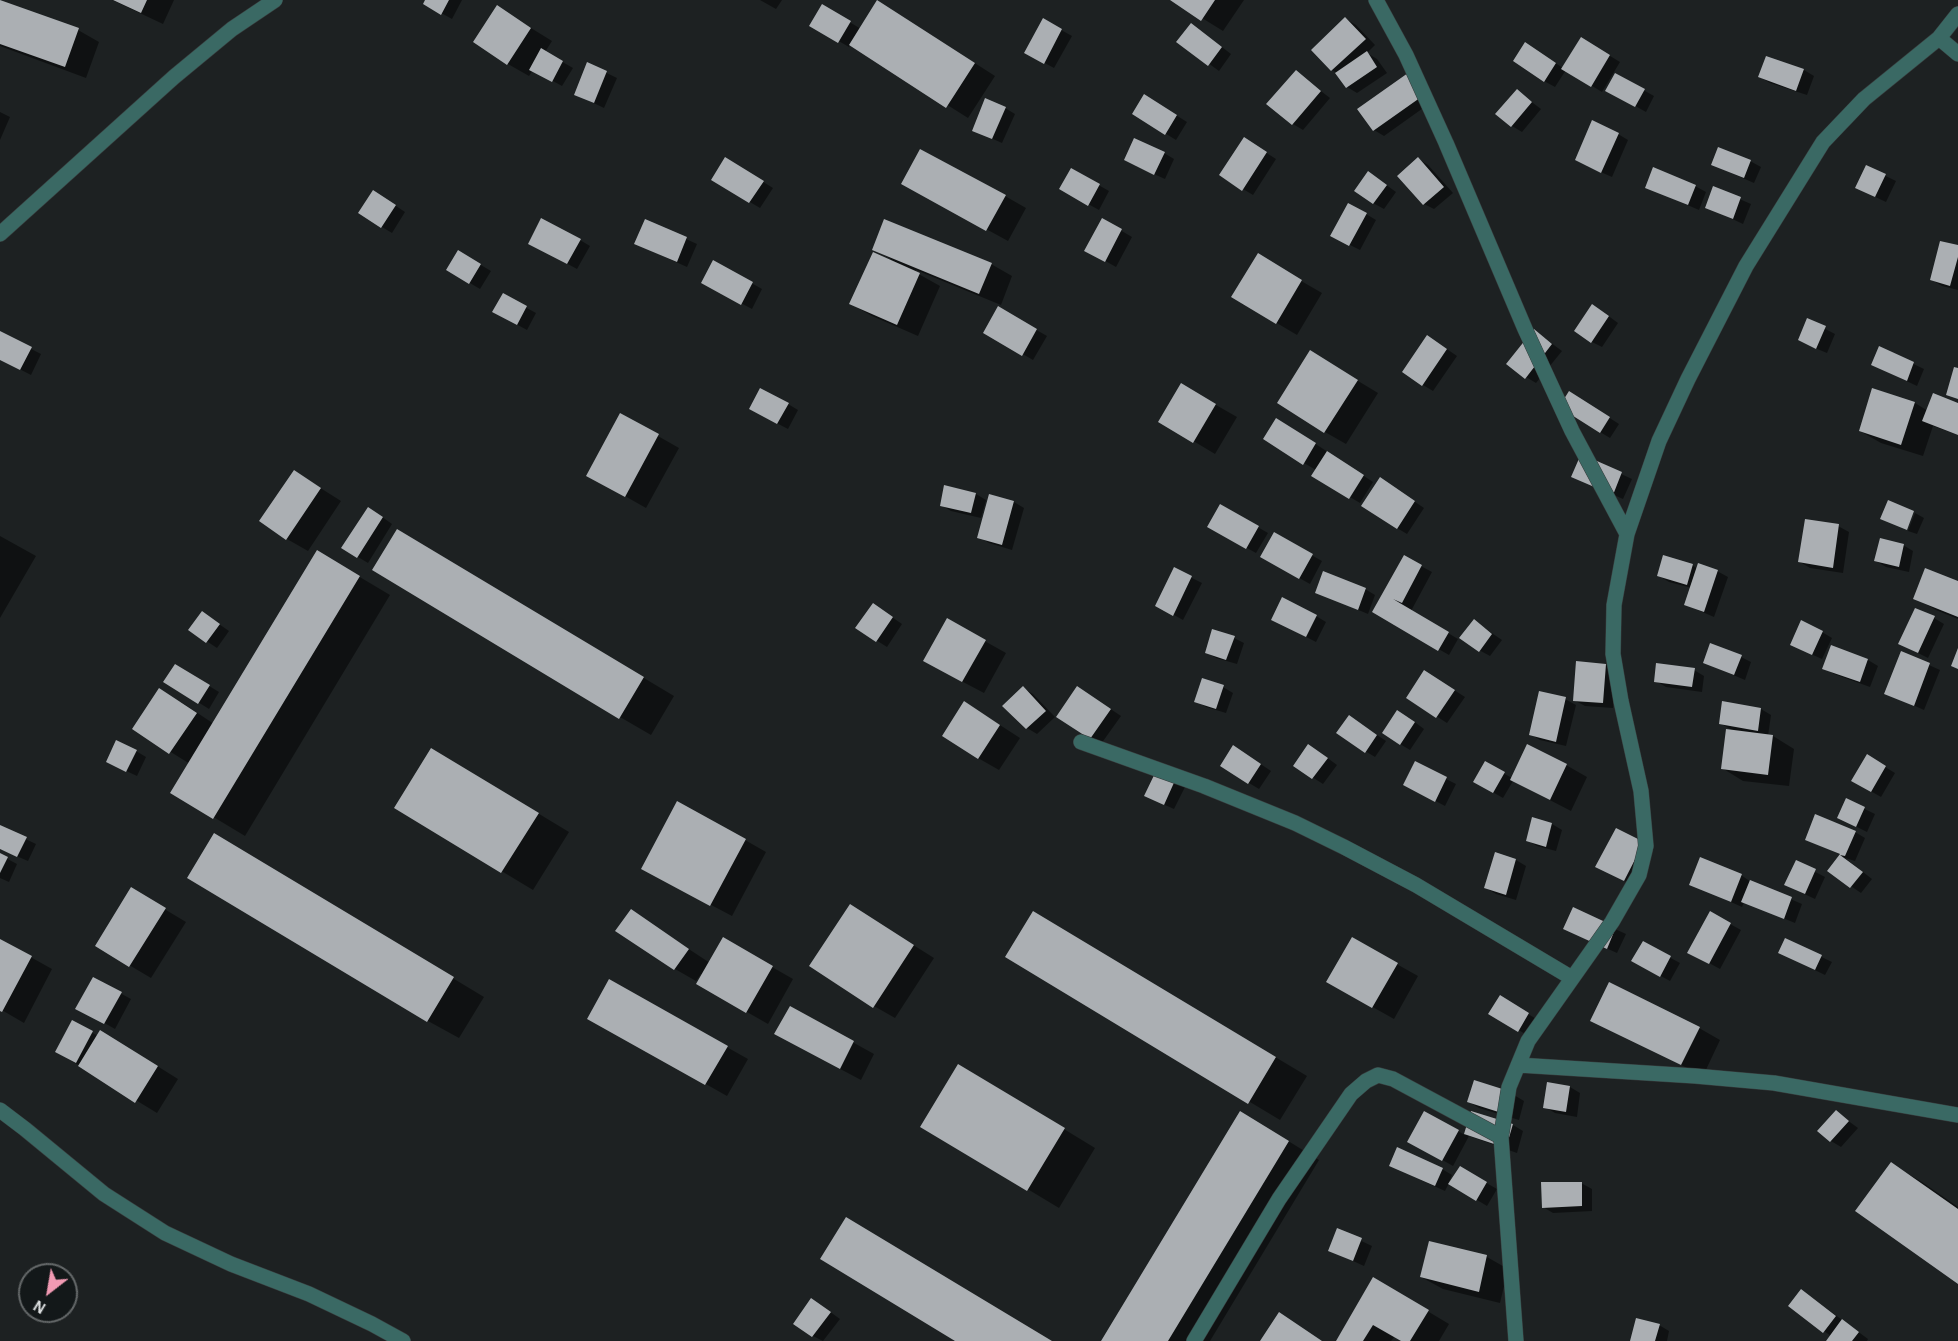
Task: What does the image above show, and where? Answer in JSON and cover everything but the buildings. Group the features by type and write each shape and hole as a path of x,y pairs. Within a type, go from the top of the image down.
{"street":[{"path":"0,234 174,77 232,29 275,0"},
{"path":"1377,0 1446,143 1562,411 1627,534"},
{"path":"1516,1341 1502,1137 1509,1086 1528,1041 1612,922 1639,875 1646,846 1641,791 1612,654 1614,604 1627,534 1659,441 1688,379 1746,266 1823,142 1864,99 1939,38 1958,14"},
{"path":"1939,38 1958,54"},
{"path":"1081,742 1195,782 1344,846 1416,885 1572,978"},
{"path":"1518,1065 1774,1083 1958,1115"},
{"path":"1194,1341 1279,1199 1351,1094 1366,1081 1378,1075 1393,1079 1502,1137"},
{"path":"0,1110 104,1194 165,1233 231,1264 309,1294 403,1341"}]}
